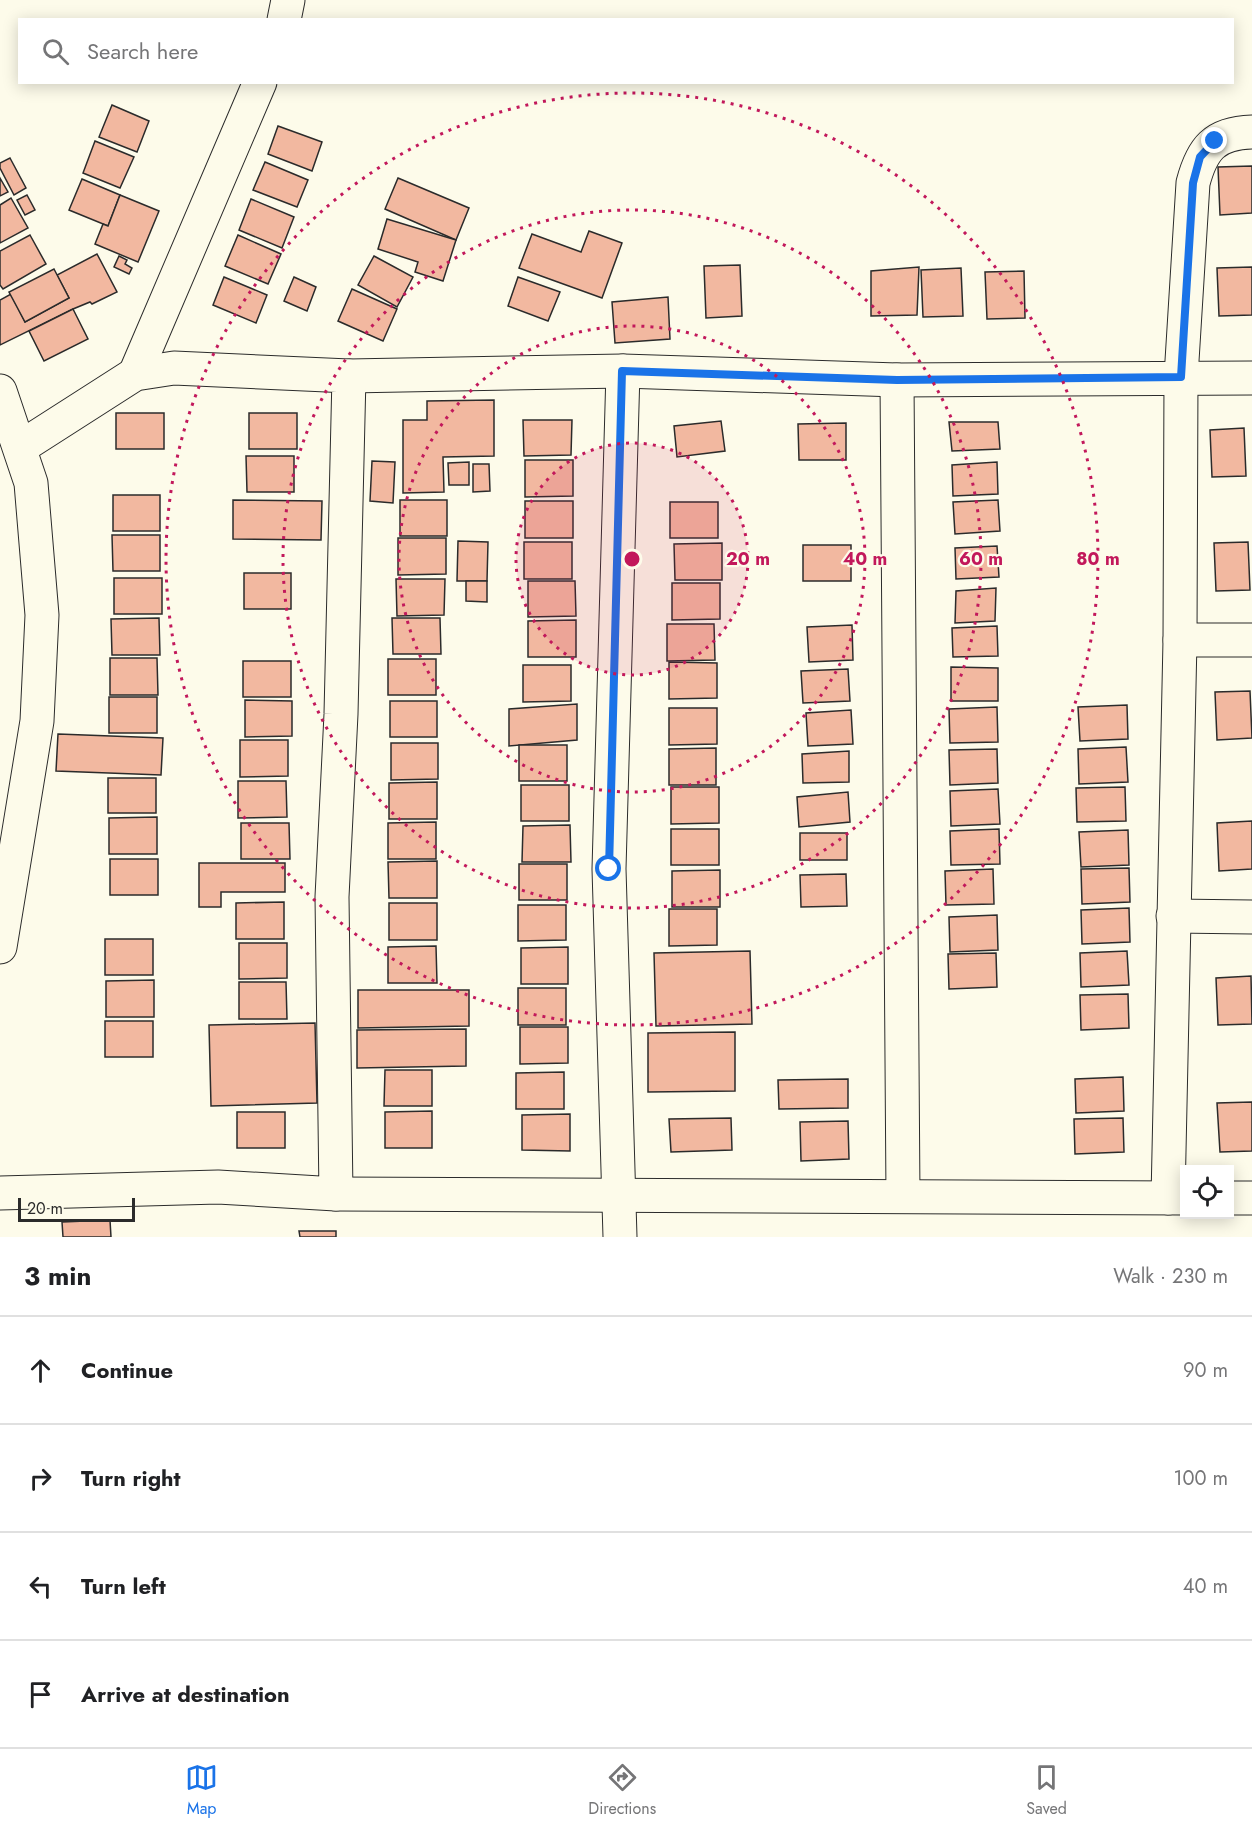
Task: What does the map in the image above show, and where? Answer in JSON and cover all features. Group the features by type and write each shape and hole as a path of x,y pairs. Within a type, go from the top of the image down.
{"street":[{"path":"285,18 288,0"},
{"path":"135,374 259,84"},
{"path":"0,1193 218,1187 336,1194 1176,1198 1173,916 1180,639 1181,377 1193,183 1200,157 1215,141 1252,132"},
{"path":"21,447 135,374 174,368 349,376 622,371 897,380 1252,378"},
{"path":"620,1237 609,869 622,371"},
{"path":"336,1194 332,897 341,702 349,376"},
{"path":"897,380 903,1196"},
{"path":"0,391 21,447 31,483 42,615 37,722 0,947"},
{"path":"1180,639 1252,640"},
{"path":"1173,916 1252,917"},
{"path":"1234,1198 1252,1198"}],"building":[{"path":"112,105 149,121 137,152 99,137"},
{"path":"278,126 322,142 312,171 268,154"},
{"path":"95,141 134,157 120,188 83,173"},
{"path":"10,158 26,188 14,195 0,168 0,163"},
{"path":"265,162 308,180 297,207 253,190"},
{"path":"1252,166 1252,213 1220,215 1218,167"},
{"path":"0,178 8,192 0,196"},
{"path":"398,178 469,208 456,240 385,209"},
{"path":"82,179 120,195 108,226 69,210"},
{"path":"27,195 35,210 25,215 17,200"},
{"path":"120,195 159,211 138,262 95,244 103,224 108,226"},
{"path":"11,198 28,228 0,243 0,205"},
{"path":"251,199 294,217 282,248 239,230"},
{"path":"387,219 456,240 443,281 415,272 418,262 378,249"},
{"path":"589,231 622,243 602,298 519,268 532,234 581,252"},
{"path":"30,235 46,264 3,289 0,285 0,251"},
{"path":"238,235 281,254 268,284 225,266"},
{"path":"97,254 117,292 92,304 90,302 73,309 0,345 0,300 11,294 25,322 69,298 57,275"},
{"path":"119,256 127,260 125,264 132,268 129,274 114,267"},
{"path":"374,256 413,277 397,307 358,285"},
{"path":"740,265 742,316 706,318 704,266"},
{"path":"919,267 917,315 871,316 871,271"},
{"path":"1252,267 1252,315 1219,316 1217,268"},
{"path":"961,268 963,316 923,317 921,270"},
{"path":"54,269 69,298 25,322 9,292"},
{"path":"1024,271 1025,318 987,319 985,272"},
{"path":"224,277 267,295 256,323 213,305"},
{"path":"294,277 316,287 307,311 284,301"},
{"path":"518,277 560,292 548,321 508,306"},
{"path":"352,289 397,309 383,341 338,321"},
{"path":"668,297 670,339 615,343 612,302"},
{"path":"73,309 88,339 44,361 29,331"},
{"path":"494,400 494,456 443,457 444,492 403,493 403,420 427,420 427,401"},
{"path":"116,413 164,413 164,449 116,449"},
{"path":"249,413 297,413 297,449 249,449"},
{"path":"523,420 572,420 571,455 524,456"},
{"path":"721,421 725,451 677,457 674,426"},
{"path":"949,422 998,422 1000,449 952,451"},
{"path":"846,423 846,460 799,460 798,424"},
{"path":"1244,428 1246,476 1212,477 1210,430"},
{"path":"246,456 294,456 294,492 247,492"},
{"path":"525,460 573,460 573,496 525,497"},
{"path":"372,461 395,462 393,503 370,501"},
{"path":"469,462 469,485 449,485 448,463"},
{"path":"997,462 998,494 953,496 952,465"},
{"path":"473,464 489,464 490,491 473,492"},
{"path":"113,495 160,495 160,531 113,531"},
{"path":"233,500 322,501 321,540 233,539"},
{"path":"400,500 447,500 447,536 400,536"},
{"path":"998,500 1000,531 955,534 953,502"},
{"path":"525,501 573,501 573,538 525,538"},
{"path":"670,502 718,502 718,538 670,538"},
{"path":"112,535 160,535 160,571 113,571"},
{"path":"398,538 446,538 446,574 398,575"},
{"path":"458,541 488,542 487,581 457,581"},
{"path":"524,542 572,542 572,579 524,579"},
{"path":"1248,542 1250,590 1216,591 1214,543"},
{"path":"722,543 722,580 675,580 674,544"},
{"path":"803,545 851,545 851,581 803,581"},
{"path":"997,546 999,577 956,579 955,548"},
{"path":"244,573 291,573 291,609 244,609"},
{"path":"114,578 162,578 162,614 114,614"},
{"path":"396,579 445,579 444,615 397,616"},
{"path":"466,581 487,581 487,602 466,601"},
{"path":"528,581 575,581 576,616 528,617"},
{"path":"672,583 720,583 720,619 672,620"},
{"path":"996,588 995,621 955,623 956,591"},
{"path":"159,618 160,655 112,655 111,619"},
{"path":"392,618 440,618 441,654 393,654"},
{"path":"576,620 576,657 528,657 528,621"},
{"path":"667,624 714,624 715,660 667,661"},
{"path":"852,625 853,660 809,662 807,627"},
{"path":"997,626 998,656 953,657 952,628"},
{"path":"110,658 157,658 158,695 110,695"},
{"path":"388,659 436,659 436,695 388,695"},
{"path":"243,661 291,661 291,697 243,697"},
{"path":"669,662 717,663 717,698 669,699"},
{"path":"523,665 571,665 571,701 523,702"},
{"path":"951,667 998,668 998,701 951,701"},
{"path":"848,669 850,701 803,703 801,671"},
{"path":"1250,691 1252,738 1217,740 1215,692"},
{"path":"109,697 157,697 157,733 109,733"},
{"path":"245,700 292,701 292,736 245,737"},
{"path":"390,701 437,701 437,737 390,737"},
{"path":"577,704 577,740 509,746 509,709"},
{"path":"1127,705 1128,739 1080,741 1078,707"},
{"path":"997,707 998,742 950,743 949,709"},
{"path":"669,708 717,708 717,744 669,745"},
{"path":"851,710 853,744 808,746 806,713"},
{"path":"58,734 163,738 161,775 56,771"},
{"path":"240,740 288,740 288,776 240,777"},
{"path":"391,743 438,743 438,779 391,780"},
{"path":"519,745 567,745 567,781 519,781"},
{"path":"1126,747 1128,782 1079,784 1078,749"},
{"path":"716,748 716,785 669,785 669,749"},
{"path":"997,749 998,783 950,785 949,750"},
{"path":"849,751 849,782 803,783 802,754"},
{"path":"108,778 156,778 156,813 108,813"},
{"path":"238,781 286,781 287,817 238,818"},
{"path":"437,782 437,819 389,819 389,783"},
{"path":"521,785 569,785 569,821 521,821"},
{"path":"671,787 719,787 719,823 671,824"},
{"path":"1125,787 1126,821 1077,822 1076,788"},
{"path":"998,789 1000,824 951,826 950,791"},
{"path":"848,792 850,822 799,827 797,797"},
{"path":"157,817 157,854 109,854 109,818"},
{"path":"1252,821 1252,869 1219,871 1217,823"},
{"path":"436,822 436,859 388,859 388,823"},
{"path":"241,823 289,823 290,859 241,859"},
{"path":"570,825 571,862 522,862 523,826"},
{"path":"671,829 719,829 719,865 671,865"},
{"path":"999,829 1000,864 951,865 950,831"},
{"path":"1128,830 1129,865 1081,867 1079,832"},
{"path":"800,833 847,833 847,860 800,860"},
{"path":"110,859 158,859 158,895 110,895"},
{"path":"437,861 437,898 389,898 388,862"},
{"path":"199,863 285,863 285,892 221,892 221,907 199,907"},
{"path":"519,864 567,864 567,900 519,900"},
{"path":"1129,868 1130,902 1082,904 1081,869"},
{"path":"993,869 994,904 946,905 945,871"},
{"path":"720,870 720,907 672,907 672,871"},
{"path":"846,874 847,906 801,907 800,875"},
{"path":"284,902 284,939 236,939 236,903"},
{"path":"389,903 437,903 437,940 389,940"},
{"path":"518,905 566,905 566,940 518,941"},
{"path":"1129,908 1130,942 1082,944 1081,910"},
{"path":"669,909 717,909 717,945 669,946"},
{"path":"997,915 998,950 950,952 949,917"},
{"path":"105,939 153,939 153,975 105,975"},
{"path":"239,943 287,943 287,978 239,979"},
{"path":"436,946 437,983 388,983 388,947"},
{"path":"568,947 568,984 521,984 521,948"},
{"path":"750,951 752,1024 656,1026 654,953"},
{"path":"1127,951 1129,985 1081,987 1080,953"},
{"path":"996,953 997,987 949,989 948,954"},
{"path":"1251,976 1252,1024 1218,1025 1216,978"},
{"path":"154,980 154,1017 106,1017 106,981"},
{"path":"239,982 286,982 287,1019 239,1019"},
{"path":"518,988 566,988 566,1025 518,1025"},
{"path":"358,990 469,990 469,1026 358,1028"},
{"path":"1128,994 1129,1028 1081,1030 1080,995"},
{"path":"105,1021 153,1021 153,1057 105,1057"},
{"path":"315,1023 317,1103 211,1106 209,1025"},
{"path":"520,1027 568,1027 568,1063 520,1064"},
{"path":"466,1029 466,1066 357,1068 357,1030"},
{"path":"735,1032 735,1091 648,1092 648,1033"},
{"path":"385,1070 432,1070 432,1106 384,1106"},
{"path":"564,1072 564,1109 516,1109 516,1073"},
{"path":"1123,1077 1124,1111 1076,1113 1075,1079"},
{"path":"848,1079 848,1108 779,1109 778,1080"},
{"path":"1252,1102 1252,1151 1220,1152 1217,1103"},
{"path":"432,1111 432,1148 385,1148 385,1112"},
{"path":"237,1112 285,1112 285,1148 237,1148"},
{"path":"570,1114 570,1151 522,1150 522,1115"},
{"path":"731,1118 732,1150 671,1152 669,1119"},
{"path":"1123,1118 1124,1152 1075,1154 1074,1119"},
{"path":"848,1121 849,1159 801,1161 800,1122"},
{"path":"110,1220 111,1237 63,1237 62,1222"},
{"path":"299,1231 336,1231 336,1237 300,1237"}],"route":[{"path":"609,869 622,371 897,380 1181,377 1193,183 1200,157 1215,141"}]}
